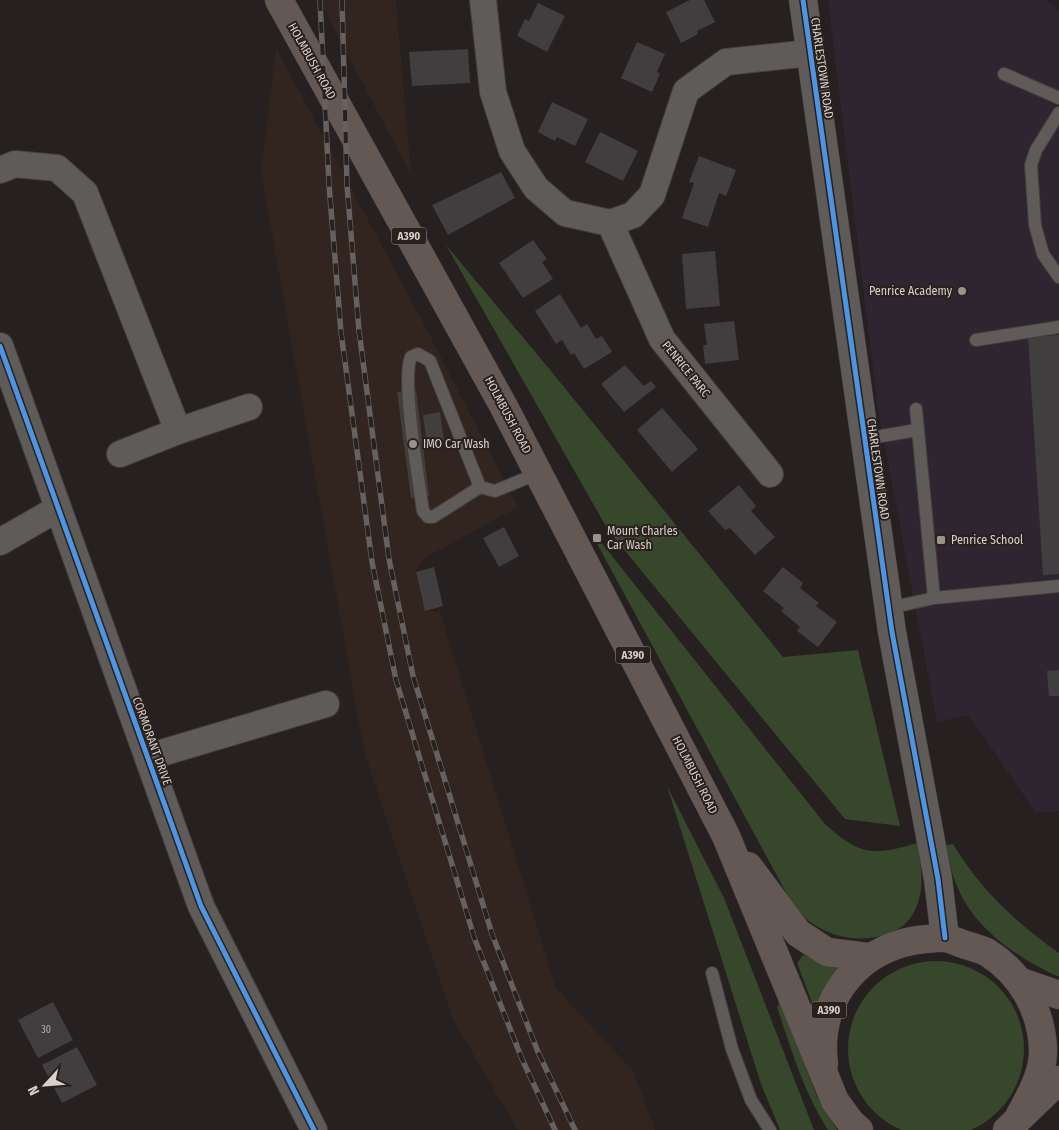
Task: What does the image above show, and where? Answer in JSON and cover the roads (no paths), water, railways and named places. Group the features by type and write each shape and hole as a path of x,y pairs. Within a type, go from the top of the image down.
{"highway":[{"name":"HOLMBUSH ROAD","path":"279,0 539,473 726,836"},
{"name":"A390","path":"726,836 798,933 827,952 868,957"},
{"name":"A390","path":"726,836 835,1101 851,1123 859,1130"},
{"name":"A390","path":"825,1075 822,1048 827,1013 844,982 868,957 905,941 945,938 987,952 1021,982 1037,1014 1043,1049 1037,1084 1010,1126"},
{"name":"A390","path":"1021,982 1059,995"},
{"name":"A390","path":"1010,1126 1059,1080"}],"street":[{"path":"483,0 493,92 512,151 536,188 566,213 610,223 633,215 652,195 686,91 726,62 810,53"},
{"name":"CHARLESTOWN ROAD","path":"803,0 889,608 938,879 945,938"},
{"path":"0,170 15,164 56,168 85,193 178,430"},
{"name":"PENRICE PARC","path":"610,223 662,339 770,474"},
{"name":"CORMORANT DRIVE","path":"0,346 201,906 314,1130"},
{"path":"120,454 178,430 249,407"},
{"path":"0,542 58,509"},
{"path":"148,758 326,704"}],"lane":[{"path":"1004,74 1059,98"},
{"path":"1059,113 1036,150 1031,165 1035,225 1043,254 1059,277"},
{"path":"976,340 1059,327"},
{"path":"480,487 430,361 418,354 411,357 407,365 408,388 422,512 428,517 433,517 480,487 494,491 539,473"},
{"path":"916,409 934,598"},
{"path":"864,439 917,430"},
{"path":"889,608 934,598 1059,586"},
{"path":"712,973 732,1049 751,1100 770,1130"}],"railway":[{"path":"320,0 329,185 341,332 372,562 396,680 475,940 522,1059 555,1130"},
{"path":"342,0 347,185 359,331 389,559 413,676 492,934 538,1052 575,1130"}],"place":[{"name":"Penrice Academy","path":"962,291"},
{"name":"IMO Car Wash","path":"413,444"},
{"name":"Mount Charles Car Wash","path":"597,538"},
{"name":"Penrice School","path":"941,540"}]}
